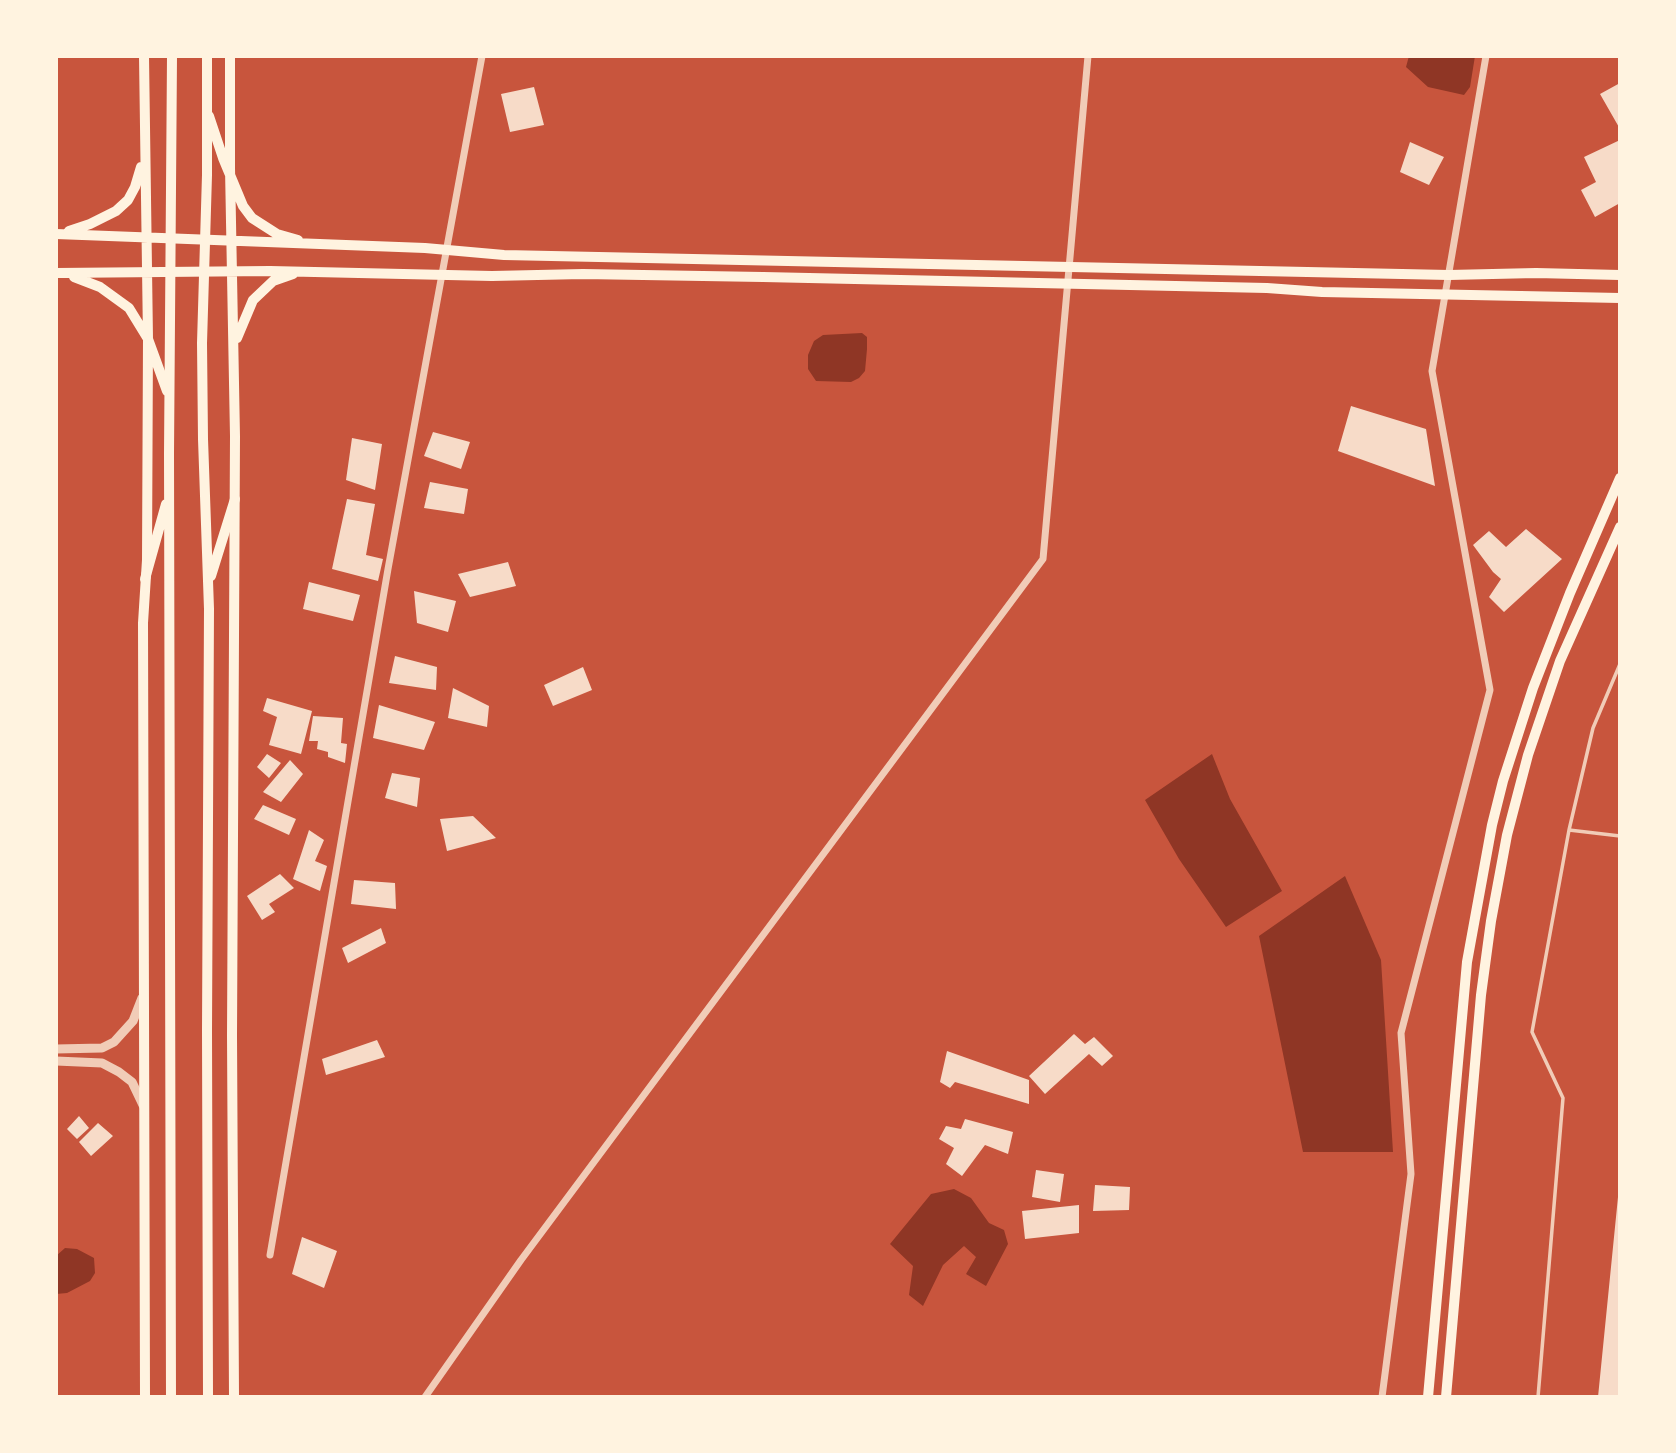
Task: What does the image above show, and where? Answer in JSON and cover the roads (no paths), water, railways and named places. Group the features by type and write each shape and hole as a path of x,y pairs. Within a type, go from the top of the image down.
{"main road":[{"path":"144,56 148,340 143,623 145,1397"},
{"path":"171,1397 169,400 172,56"},
{"path":"206,56 203,439 208,585 208,1397"},
{"path":"230,56 235,499 233,1397"},
{"path":"207,108 230,177 243,206 252,218 277,234 319,245"},
{"path":"56,234 75,230 104,218 128,200 135,187 144,149"},
{"path":"56,234 447,250 504,255 1449,275 1620,275"},
{"path":"234,355 240,326 253,300 273,281 303,272"},
{"path":"56,273 639,275 1620,298"},
{"path":"56,273 79,278 114,296 129,308 148,340 161,370 169,400"},
{"path":"1428,1397 1467,962 1492,825 1509,760 1533,688 1570,593 1620,478"},
{"path":"145,579 170,491"},
{"path":"208,585 235,499"},
{"path":"1446,1397 1481,995 1507,835 1528,755 1560,662 1620,527"}],"street":[{"path":"270,1255 384,597 482,56"},
{"path":"425,1397 538,1238 1043,559 1088,56"},
{"path":"1382,1397 1411,1174 1401,1032 1490,690 1432,371 1486,56"},
{"path":"56,1049 102,1048 114,1042 133,1021 144,990"},
{"path":"56,1061 102,1063 120,1072 132,1082 145,1112"}],"lane":[{"path":"1538,1397 1563,1098 1532,1032 1569,830 1593,728 1620,664"},
{"path":"1569,830 1620,836"}]}
